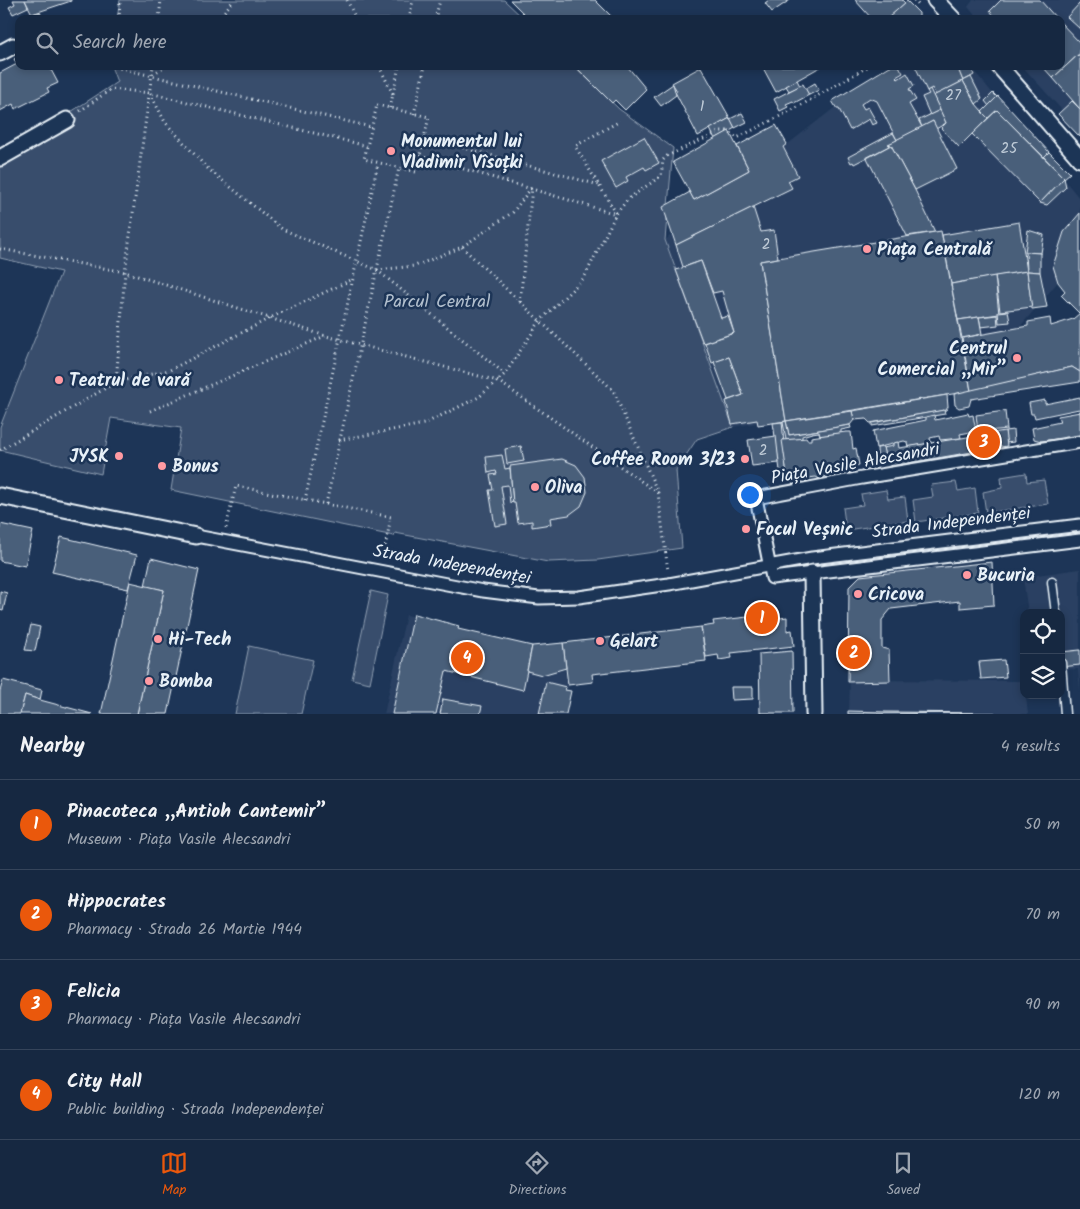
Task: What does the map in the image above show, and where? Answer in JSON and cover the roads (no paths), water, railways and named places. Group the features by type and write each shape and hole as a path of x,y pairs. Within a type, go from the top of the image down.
{"street":[{"path":"939,1 950,15"},
{"path":"1002,70 1080,159"},
{"path":"0,158 67,120"},
{"name":"Piața Vasile Alecsandri","path":"769,566 756,498 862,478 1080,442"},
{"name":"Strada Independenței","path":"0,496 380,571 502,594 539,598 579,597 669,584 769,566"},
{"name":"Strada Independenței","path":"812,565 1080,525"},
{"path":"769,566 772,578 812,565 1080,540"},
{"path":"812,565 814,714"}],"lane":[{"path":"1052,582 1055,609"},
{"path":"1064,699 1065,714"}],"place":[{"name":"Monumentul lui Vladimir Vîsoțki","path":"391,151"},
{"name":"Piața Centrală","path":"867,249"},
{"name":"Centrul Comercial „Mir”","path":"1017,358"},
{"name":"Teatrul de vară","path":"59,380"},
{"name":"Felicia","path":"984,442"},
{"name":"JYSK","path":"119,456"},
{"name":"Coffee Room 3/23","path":"745,459"},
{"name":"Bonus","path":"162,466"},
{"name":"Oliva","path":"535,487"},
{"name":"Focul Veșnic","path":"746,529"},
{"name":"Bucuria","path":"967,575"},
{"name":"Cricova","path":"858,594"},
{"name":"Pinacoteca „Antioh Cantemir”","path":"762,618"},
{"name":"Hi-Tech","path":"158,639"},
{"name":"Gelart","path":"600,641"},
{"name":"Hippocrates","path":"854,653"},
{"name":"City Hall","path":"467,658"},
{"name":"Bomba","path":"149,681"}],"park label":[{"name":"Parcul Central","path":"437,301"}]}
